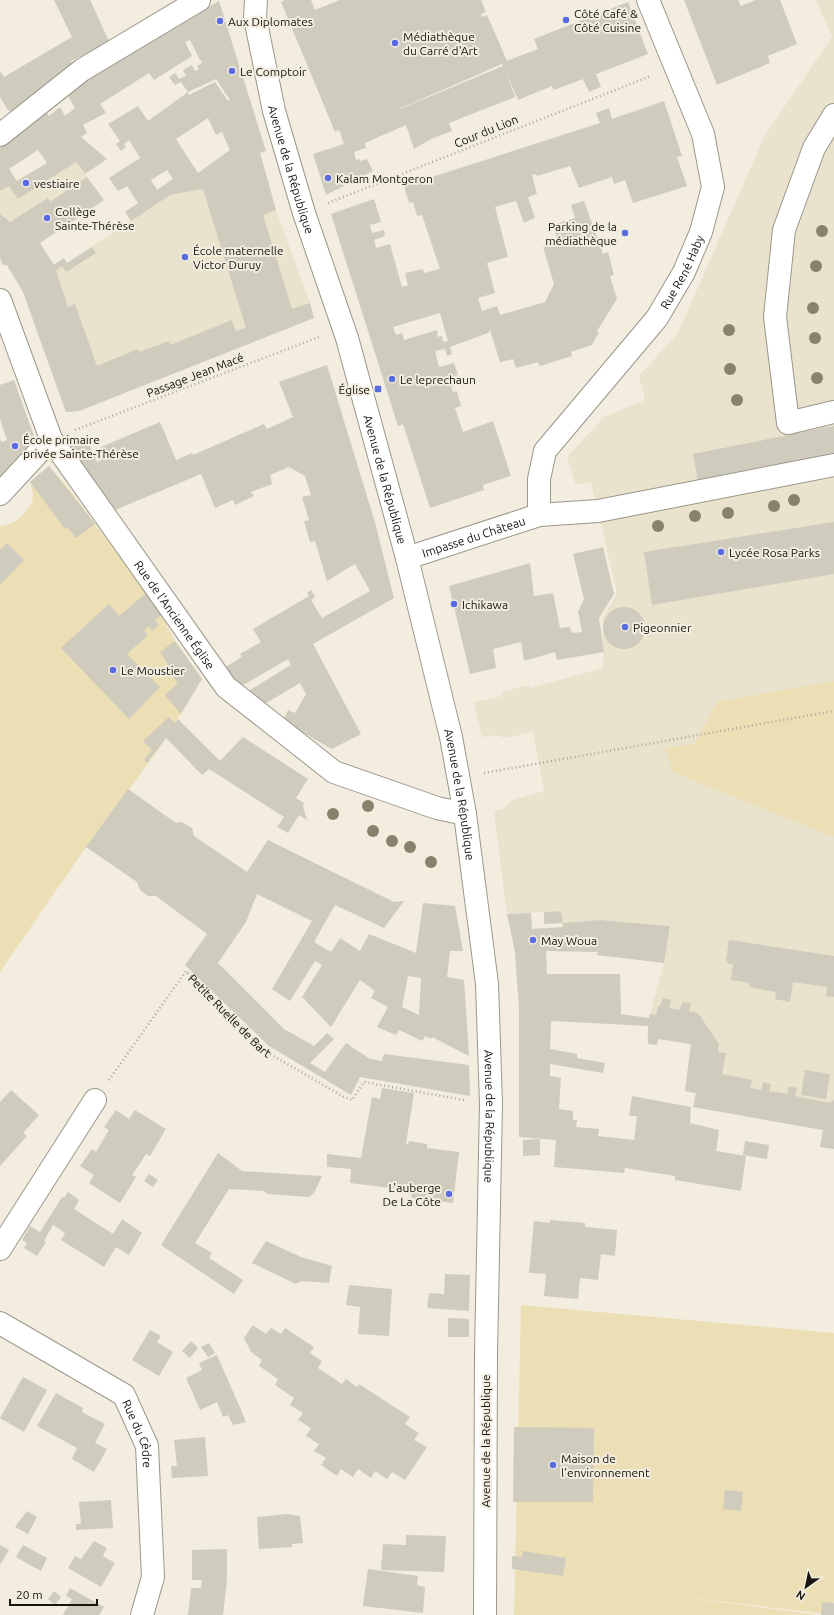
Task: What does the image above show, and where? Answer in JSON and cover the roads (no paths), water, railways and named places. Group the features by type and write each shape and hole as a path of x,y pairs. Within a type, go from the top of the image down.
{"street":[{"path":"0,135 82,70 199,0"},
{"name":"Avenue de la République","path":"256,0 255,18 274,111 304,212 344,327 408,558 459,778 465,814 487,984 491,1104 486,1354 485,1615"},
{"name":"Rue René Haby","path":"539,515 539,479 545,451 657,318 684,272 701,232 713,187 703,134 648,0"},
{"path":"834,115 814,148 784,230 775,317 788,423 834,412"},
{"name":"Rue de l'Ancienne Église","path":"0,300 5,330 51,439 226,686 334,772 437,808 465,814"},
{"path":"0,494 51,439"},
{"name":"Impasse du Château","path":"408,558 539,515 598,511 834,465"},
{"path":"0,1249 95,1100"},
{"name":"Rue du Cèdre","path":"0,1323 124,1395 147,1446 153,1577 142,1615"}],"place":[{"name":"Côté Café & Côté Cuisine","path":"566,20"},
{"name":"Aux Diplomates","path":"220,21"},
{"name":"Médiathèque du Carré d'Art","path":"395,43"},
{"name":"Le Comptoir","path":"232,71"},
{"name":"Kalam Montgeron","path":"328,178"},
{"name":"vestiaire","path":"26,183"},
{"name":"Collège Sainte-Thérèse","path":"47,218"},
{"name":"Parking de la médiathèque","path":"625,233"},
{"name":"École maternelle Victor Duruy","path":"185,257"},
{"name":"Le leprechaun","path":"392,379"},
{"name":"Église","path":"378,389"},
{"name":"École primaire privée Sainte-Thérèse","path":"15,446"},
{"name":"Lycée Rosa Parks","path":"721,552"},
{"name":"Ichikawa","path":"454,604"},
{"name":"Pigeonnier","path":"625,627"},
{"name":"Le Moustier","path":"113,670"},
{"name":"May Woua","path":"533,940"},
{"name":"L'auberge De La Côte","path":"449,1194"},
{"name":"Maison de l'environnement","path":"553,1465"}]}
